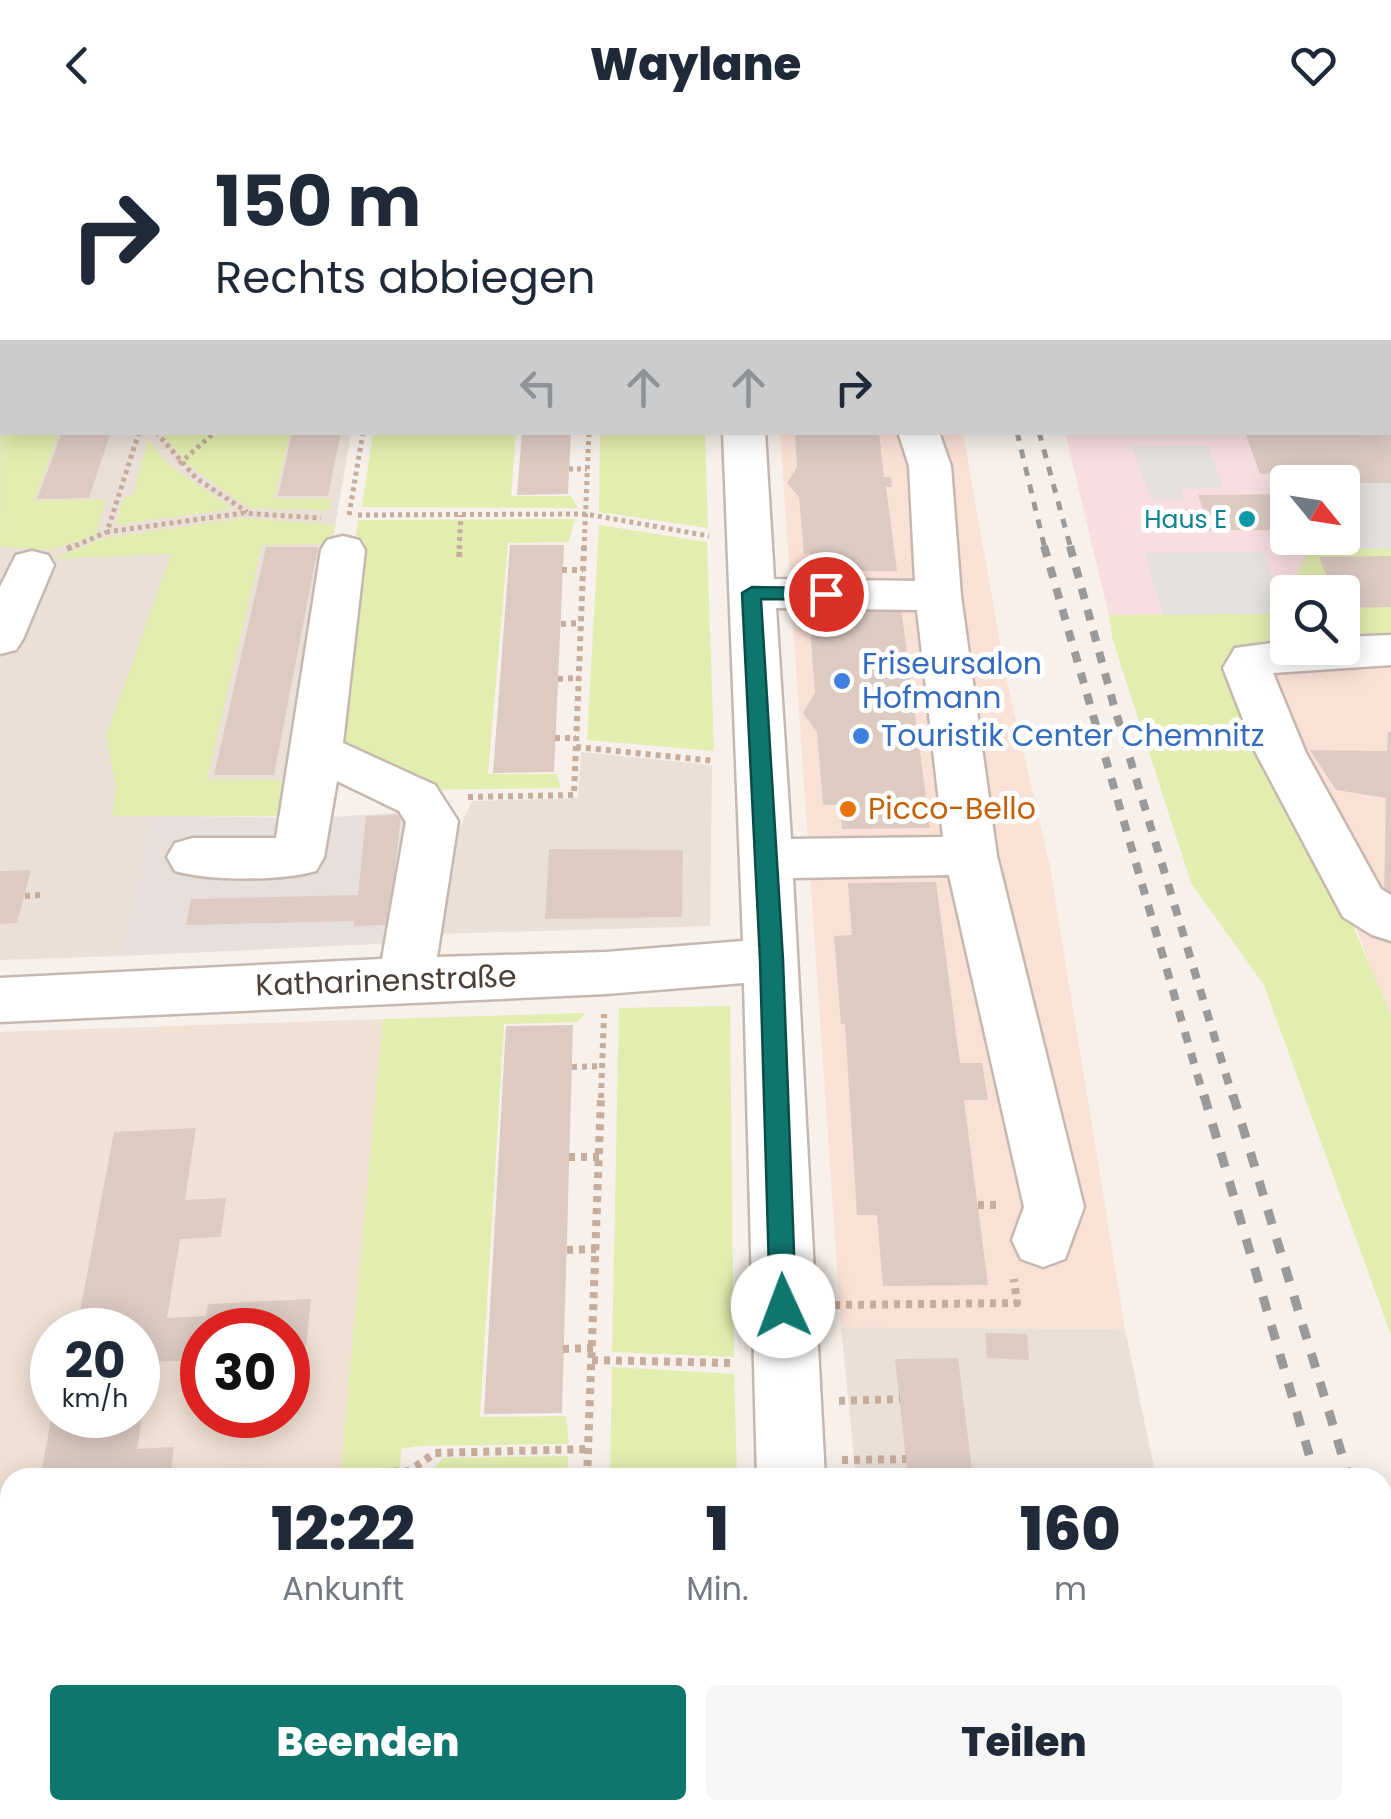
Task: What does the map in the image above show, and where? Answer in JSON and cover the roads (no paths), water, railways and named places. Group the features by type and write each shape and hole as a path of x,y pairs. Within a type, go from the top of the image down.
{"street":[{"path":"744,435 772,960 791,1468"},
{"path":"919,435 930,466 938,596 971,856 1054,1207 1016,1233"},
{"path":"193,858 298,857 317,751 343,550"},
{"path":"0,640 32,565"},
{"path":"750,568 938,596"},
{"path":"1391,650 1259,658 1252,659 1247,668 1280,753 1362,903 1391,921"},
{"path":"317,751 418,798 432,822 406,978"},
{"path":"766,858 971,856"},
{"name":"Katharinenstraße","path":"0,1000 406,978 606,973 772,960"}],"railway":[{"path":"1018,435 1045,549"},
{"path":"1040,435 1071,549"},
{"path":"1044,546 1204,1098"},
{"path":"1070,546 1114,706 1233,1098"},
{"path":"1204,1095 1313,1468"},
{"path":"1233,1095 1346,1468"}],"place":[{"name":"Haus E","path":"1247,519"},
{"name":"Friseursalon Hofmann","path":"842,681"},
{"name":"Touristik Center Chemnitz","path":"861,736"},
{"name":"Picco-Bello","path":"848,809"}]}
